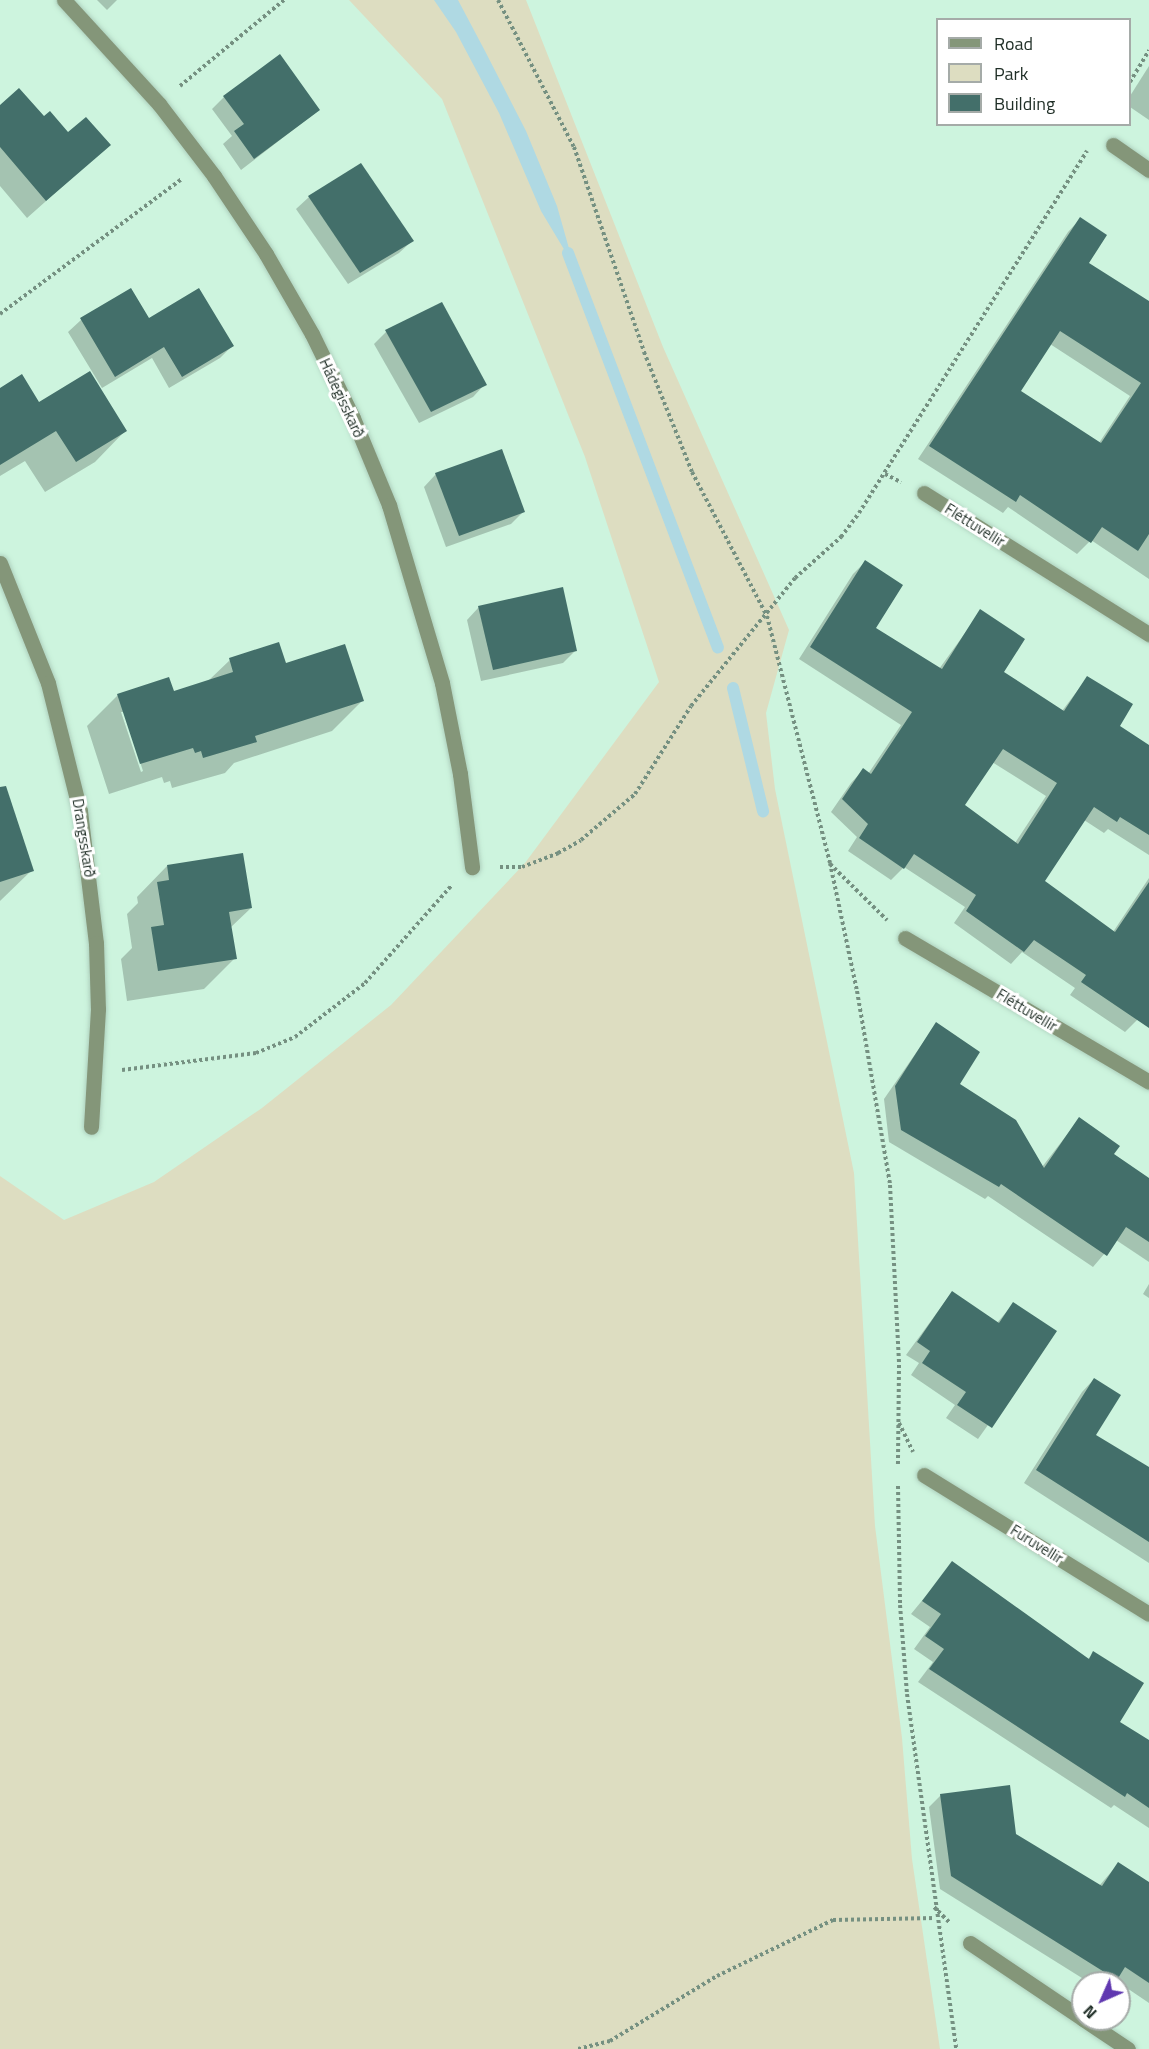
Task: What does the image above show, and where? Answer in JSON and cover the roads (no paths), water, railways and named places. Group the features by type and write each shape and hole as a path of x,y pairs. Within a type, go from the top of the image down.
{"street":[{"name":"Hádegisskarð","path":"64,0 159,104 204,162 266,254 312,334 389,504 418,593 442,683 460,774 472,867"},
{"path":"1113,145 1149,170"},
{"name":"Fléttuvellir","path":"924,493 1149,634"},
{"name":"Drangsskarð","path":"0,562 48,683 80,812 96,943 95,1075 90,1127"},
{"name":"Fléttuvellir","path":"905,938 1149,1082"},
{"name":"Furuvellir","path":"924,1475 1149,1614"},
{"path":"970,1943 1071,2011"},
{"path":"1101,2031 1128,2049"}],"water":[{"path":"434,0 458,0 485,51 526,131 557,206 574,266 541,211 499,113 456,32"}],"waterway":[{"path":"568,253 718,647"},
{"path":"733,688 763,811"}]}
